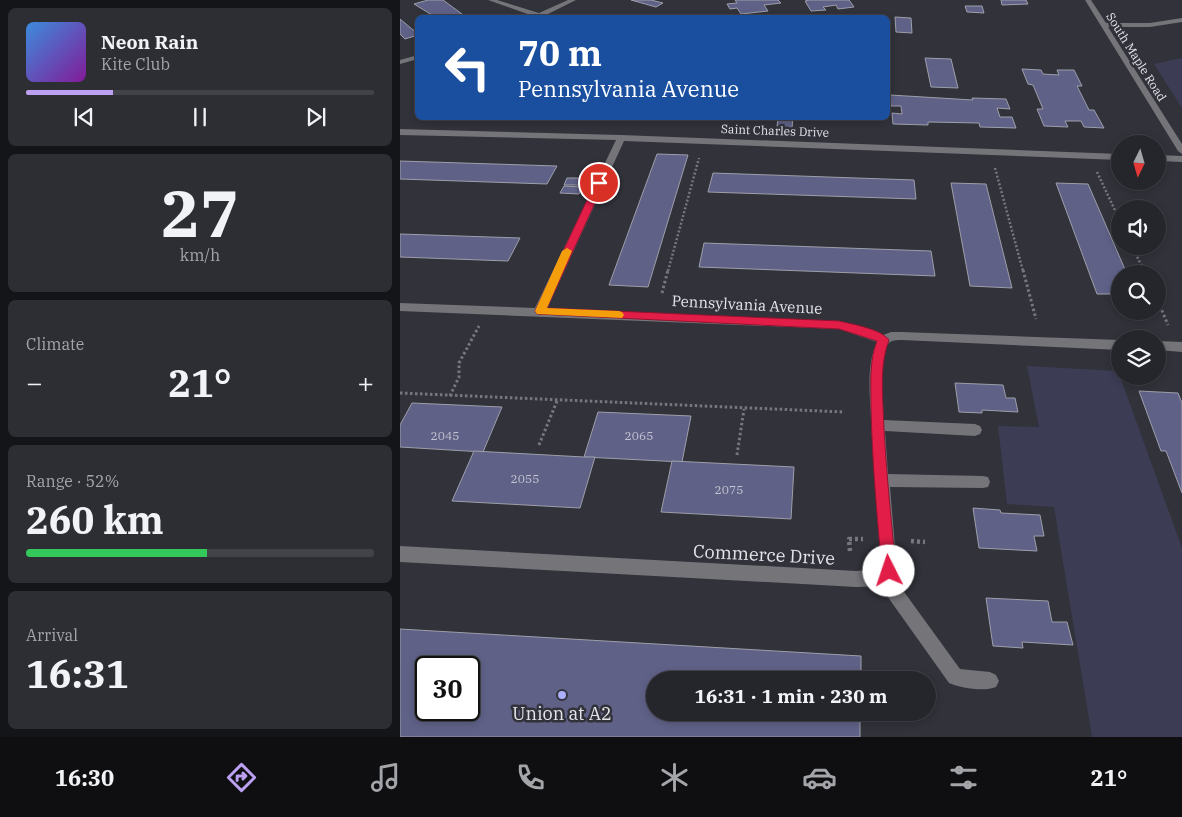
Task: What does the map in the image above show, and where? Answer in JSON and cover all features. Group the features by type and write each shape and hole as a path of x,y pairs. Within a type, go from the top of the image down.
{"street":[{"path":"491,0 533,15"},
{"path":"514,0 531,4"},
{"path":"538,15 573,0"},
{"name":"South Maple Road","path":"1088,0 1182,151"},
{"path":"539,6 551,10"},
{"path":"1103,24 1150,25 1182,20"},
{"path":"400,62 415,58"},
{"name":"Saint Charles Drive","path":"400,132 621,138 1111,157"},
{"path":"540,311 621,138"},
{"path":"1166,158 1182,159"},
{"path":"584,186 597,187"},
{"name":"Pennsylvania Avenue","path":"400,307 487,311 540,311 839,325 866,332 884,340"},
{"path":"990,681 956,677 884,578 889,571 878,425 878,352 884,340 891,336 1111,345"},
{"path":"1166,347 1181,348"},
{"path":"878,425 976,430"},
{"path":"881,480 983,482"},
{"name":"Commerce Drive","path":"400,554 856,579 884,578"}],"path":[{"path":"662,293 699,158"},
{"path":"995,167 1036,319"},
{"path":"1096,170 1111,202"},
{"path":"1166,320 1168,325"},
{"path":"450,396 459,377 459,363 475,333"},
{"path":"400,393 557,400 649,407 844,412"},
{"path":"539,445 557,400"},
{"path":"737,455 744,409"},
{"path":"850,551 849,539 864,539"},
{"path":"911,541 925,542"}],"shaded area":[{"path":"1182,58 1182,108 1154,64"},
{"path":"1027,366 1111,371 1111,385 1123,385 1182,548 1182,737 1092,737 1054,507 1007,504 998,426 1039,427"}],"building":[{"path":"428,0 443,0 462,14 432,15 414,4"},
{"path":"631,0 651,0 663,3 656,7"},
{"path":"735,0 778,0 781,3 764,5 768,11 741,14 737,8 730,9 727,4 737,3"},
{"path":"849,0 854,7 838,9 836,5 823,7 826,10 811,11 805,1"},
{"path":"1001,0 1026,0 1028,4 1002,5"},
{"path":"965,6 982,6 984,13 967,12"},
{"path":"895,17 911,18 912,33 896,32"},
{"path":"400,19 415,32 415,36 405,39 400,34"},
{"path":"925,58 951,59 958,88 931,87"},
{"path":"1022,69 1041,70 1043,74 1059,75 1057,70 1074,70 1082,86 1077,86 1089,110 1094,110 1104,128 1084,127 1081,121 1065,121 1068,127 1044,126 1037,109 1043,109 1033,85 1028,84"},
{"path":"890,95 973,100 972,98 1006,99 1010,109 997,108 1000,117 1012,117 1016,128 980,127 979,123 928,122 928,125 893,124 892,113 902,114 901,106 891,106"},
{"path":"778,120 793,120 792,128 777,127"},
{"path":"657,154 688,155 648,287 609,285"},
{"path":"400,161 557,166 547,184 400,179"},
{"path":"713,173 914,180 916,199 708,192"},
{"path":"567,178 586,178 582,185 564,185"},
{"path":"951,183 986,184 1012,288 970,286"},
{"path":"1056,183 1088,184 1111,237 1111,255 1119,255 1123,265 1111,265 1111,294 1097,294"},
{"path":"564,186 582,187 579,194 560,193"},
{"path":"400,234 520,238 508,261 400,257"},
{"path":"704,243 931,251 935,276 699,267"},
{"path":"955,383 1003,385 1006,398 1015,398 1018,412 982,410 982,413 959,412"},
{"path":"1139,391 1178,393 1182,403 1182,493 1166,451 1161,451"},
{"path":"412,403 502,407 483,452 400,447 400,425"},
{"path":"598,412 691,416 682,462 584,457"},
{"path":"474,451 595,457 580,508 452,501"},
{"path":"672,461 794,467 791,519 661,512"},
{"path":"973,508 1000,510 1001,513 1040,515 1044,536 1034,536 1037,551 979,548"},
{"path":"986,598 1048,601 1052,622 1067,622 1073,645 1022,642 1023,648 993,646"},
{"name":"Union at A2","path":"400,629 861,656 861,671 646,671 646,721 860,721 860,737 400,737"}],"slow traffic":[{"path":"567,251 540,311 619,315"}],"place":[{"name":"Union at A2","path":"562,695"}],"route":[{"path":"599,183 540,311 839,325 866,332 884,340 878,352 878,442 889,571"}]}
